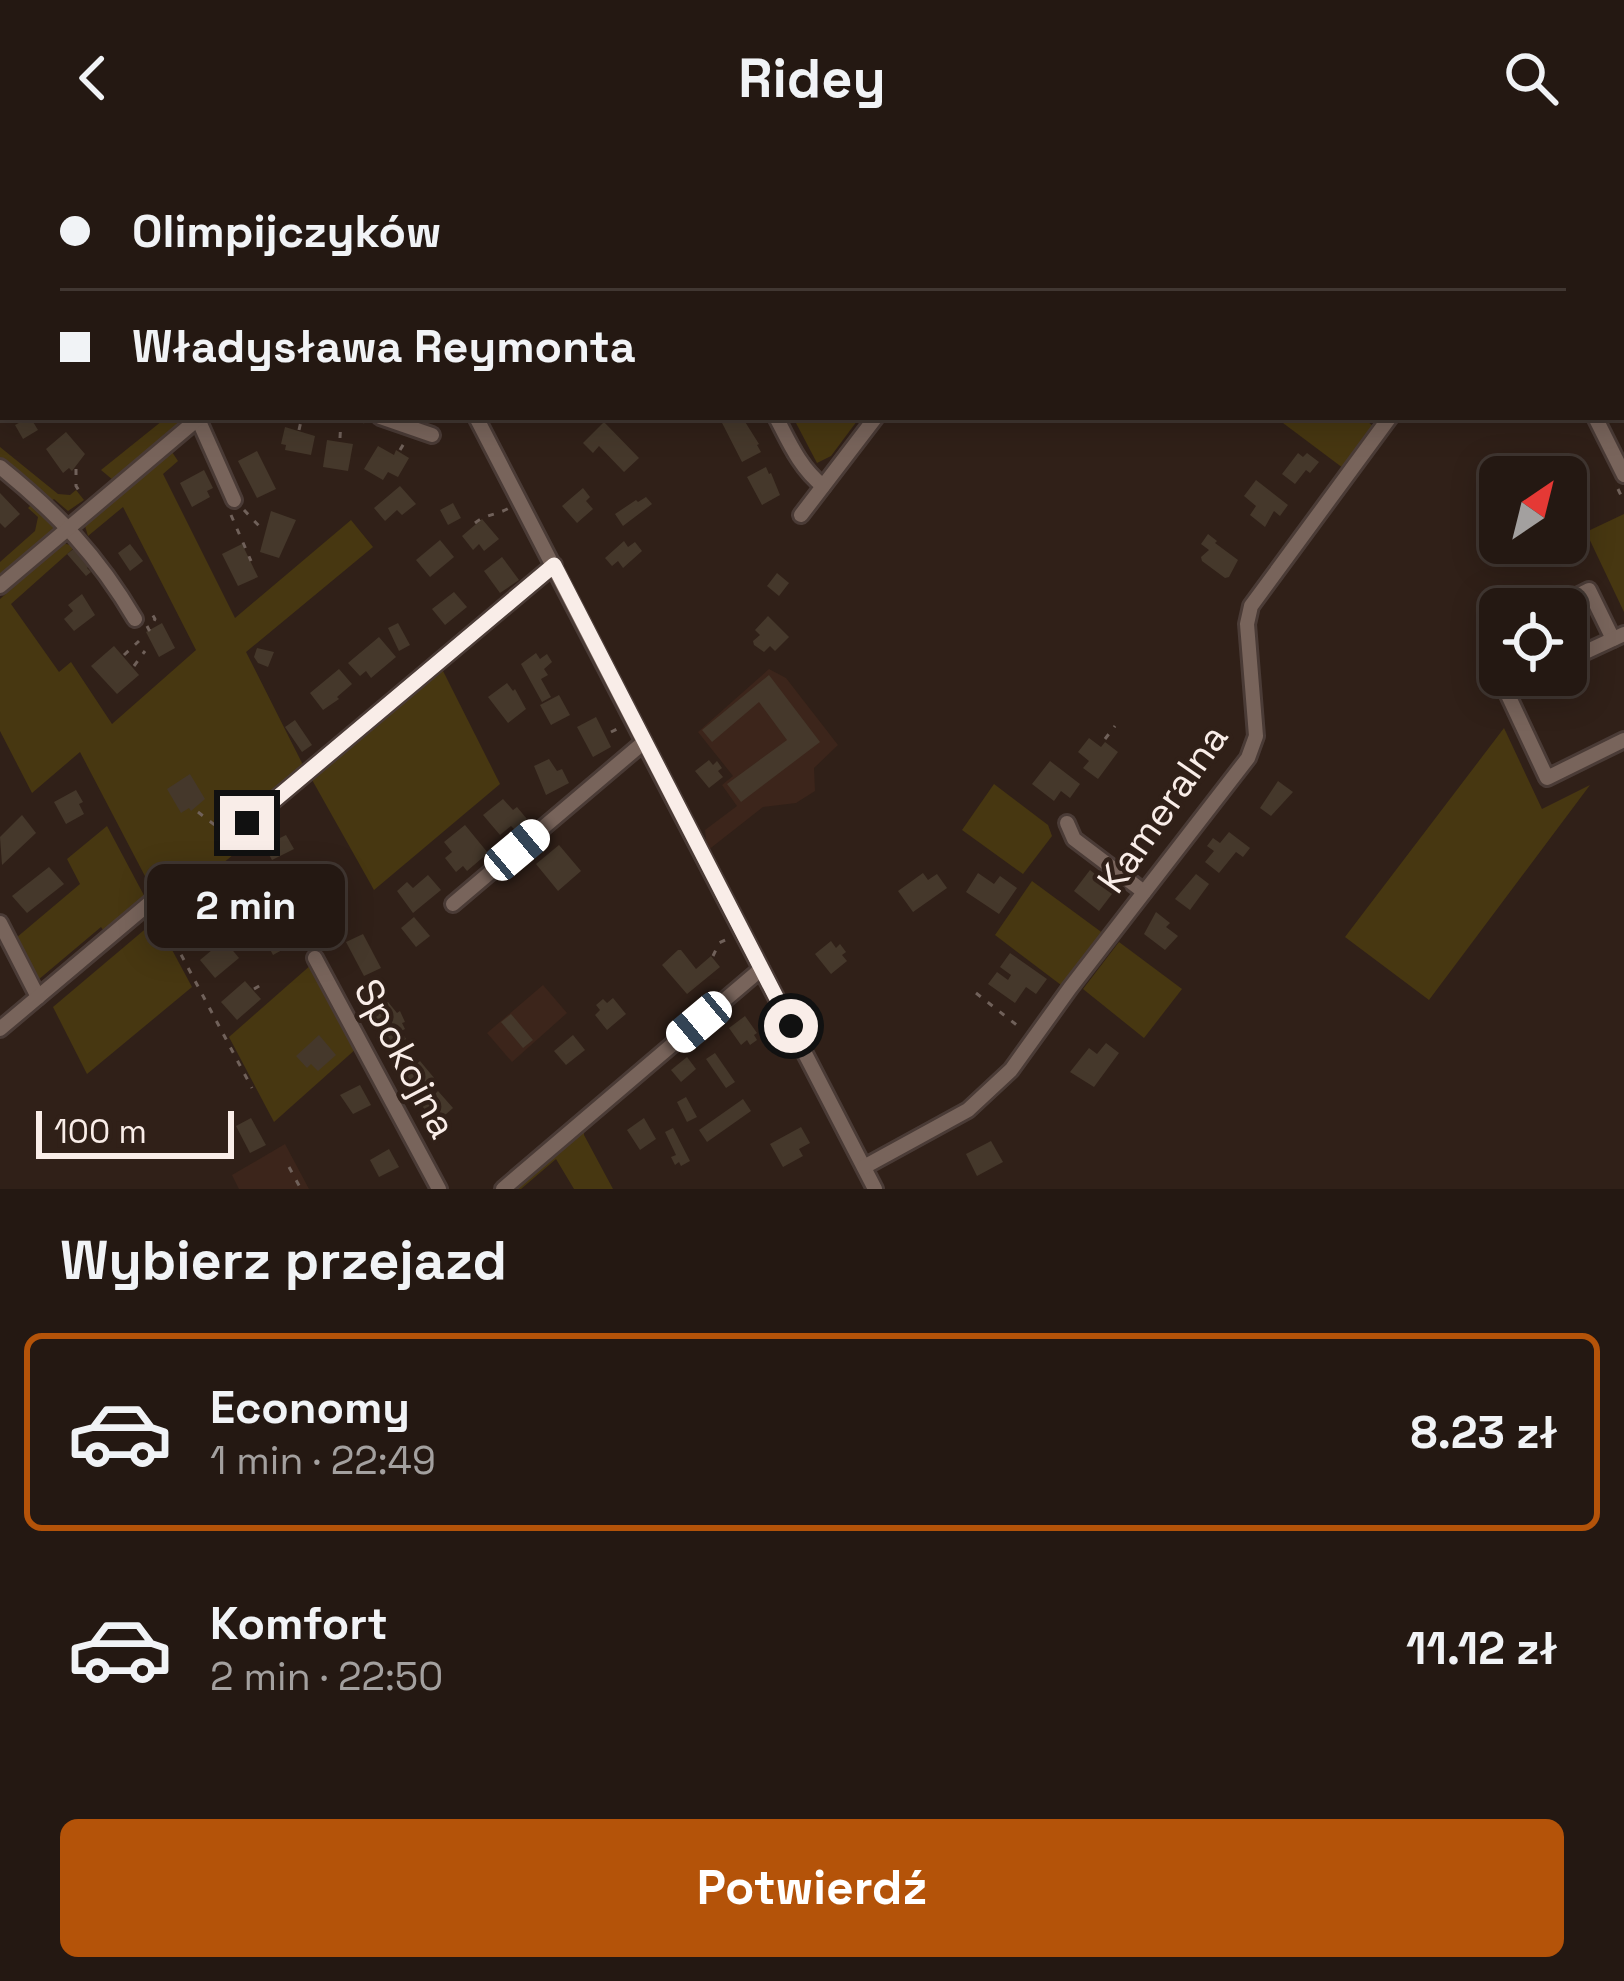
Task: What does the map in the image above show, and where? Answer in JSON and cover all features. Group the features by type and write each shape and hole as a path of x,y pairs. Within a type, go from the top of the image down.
{"street":[{"path":"0,586 197,420"},
{"path":"200,420 232,507"},
{"path":"389,420 432,435"},
{"path":"478,420 875,1189"},
{"path":"778,420 809,476 823,486"},
{"path":"801,515 874,420"},
{"name":"Kameralna","path":"864,1167 968,1110 1011,1070 1253,748 1247,624 1251,606 1388,420"},
{"path":"1596,420 1624,475"},
{"path":"0,467 68,527 136,620"},
{"path":"247,823 554,565"},
{"path":"1587,591 1620,640 1587,653"},
{"path":"1508,696 1547,778 1624,740"},
{"path":"453,904 644,742"},
{"path":"1067,823 1074,839 1144,892"},
{"path":"0,1029 155,904"},
{"path":"0,923 38,997"},
{"name":"Spokojna","path":"315,958 439,1189"},
{"path":"503,1189 761,969"}],"path":[{"path":"299,430 301,420"},
{"path":"340,438 342,420"},
{"path":"76,469 76,486 86,500 80,506"},
{"path":"475,523 521,502"},
{"path":"232,507 261,528"},
{"path":"232,507 251,561"},
{"path":"124,655 139,641"},
{"path":"134,666 145,651"},
{"path":"1105,740 1115,726"},
{"path":"198,812 221,830 230,832 247,823"},
{"path":"226,906 241,898"},
{"path":"211,907 223,899"},
{"path":"155,904 252,1088"},
{"path":"233,948 261,935"},
{"path":"713,956 726,938 746,938"},
{"path":"254,989 266,982"},
{"path":"976,993 1034,1038"},
{"path":"289,1167 301,1189"}],"shaded area":[{"path":"163,420 186,420 113,480 101,470"},
{"path":"858,420 831,456 817,463 796,423"},
{"path":"1279,420 1366,420 1373,426 1343,468"},
{"path":"0,447 58,494 76,490 84,500 68,511 54,499 50,502 0,460"},
{"path":"172,452 178,461 163,474 235,618 351,520 373,547 246,652 303,765 239,819 246,844 216,869 205,864 158,901 80,752 32,793 0,731 0,599 64,543 75,547 11,604 59,672 71,662 112,724 196,650 123,507 88,536 85,526"},
{"path":"34,502 55,527 0,578 0,562 35,531 38,517 28,508"},
{"path":"1624,514 1624,612 1587,534"},
{"path":"441,667 500,784 374,890 311,778"},
{"path":"769,669 786,678 838,745 814,768 815,791 796,803 763,807 707,851 705,830 737,806 722,785 733,776 698,732"},
{"path":"1504,728 1542,809 1590,785 1429,1000 1345,937"},
{"path":"994,784 1048,825 1052,836 1023,874 962,830"},
{"path":"107,826 147,901 106,934 101,927 38,980 16,938 80,884 67,859"},
{"path":"1032,881 1104,934 1065,988 995,935"},
{"path":"156,920 192,987 87,1074 53,1007"},
{"path":"1119,942 1182,989 1144,1038 1083,989"},
{"path":"312,964 357,1048 274,1122 229,1037"},
{"path":"543,985 567,1013 512,1062 487,1033"},
{"path":"584,1129 613,1189 574,1189 556,1159 521,1189 512,1189"},
{"path":"285,1144 309,1189 239,1189 232,1175"}],"building":[{"path":"32,420 38,430 23,439 15,425"},
{"path":"721,420 744,420 759,444 761,452 742,462"},
{"path":"604,422 639,458 624,472 599,446 593,453 583,443"},
{"path":"285,427 315,436 311,455 285,450 286,445 281,444"},
{"path":"66,432 85,454 72,471 63,473 46,449"},
{"path":"327,440 353,444 348,471 323,467"},
{"path":"378,446 409,458 398,477 388,472 383,480 364,469"},
{"path":"257,451 276,489 257,498 238,461"},
{"path":"1298,453 1319,462 1295,484 1282,474"},
{"path":"766,467 780,495 762,505 747,477"},
{"path":"204,470 213,488 207,491 210,497 192,507 180,483"},
{"path":"1256,480 1288,505 1280,516 1274,511 1265,527 1250,515 1256,506 1244,496"},
{"path":"400,486 416,504 402,515 397,510 385,521 374,508"},
{"path":"583,488 593,509 577,523 562,506"},
{"path":"0,493 20,514 5,528 0,523"},
{"path":"646,497 652,504 623,526 615,514"},
{"path":"453,503 461,518 448,525 440,510"},
{"path":"271,511 296,520 279,558 260,552"},
{"path":"482,519 499,539 484,551 479,544 473,550 462,536"},
{"path":"1208,534 1238,560 1229,577 1202,561 1209,550 1201,544"},
{"path":"440,540 454,557 430,577 416,560"},
{"path":"624,541 628,547 635,542 642,551 623,568 618,561 612,566 605,558"},
{"path":"130,544 143,561 130,571 118,553"},
{"path":"242,544 258,577 238,586 222,554"},
{"path":"76,547 91,564 86,576 67,554"},
{"path":"502,557 519,580 500,593 484,571"},
{"path":"777,573 789,583 779,596 767,586"},
{"path":"454,592 467,607 445,625 432,609"},
{"path":"82,594 95,615 74,631 64,619 73,611 68,605"},
{"path":"768,616 789,637 775,651 770,646 764,652 753,641 760,635 755,630"},
{"path":"162,623 175,648 159,657 146,632"},
{"path":"398,623 410,645 399,651 388,628"},
{"path":"379,637 396,657 371,678 366,671 360,676 348,663"},
{"path":"114,646 139,675 117,694 91,666"},
{"path":"257,648 274,652 268,667 254,657"},
{"path":"536,653 540,659 547,654 552,662 544,669 548,675 541,679 551,697 542,702 521,664"},
{"path":"339,669 352,684 323,710 310,693"},
{"path":"769,675 820,742 741,802 727,784 787,740 759,702 712,742 702,730"},
{"path":"507,683 526,709 508,723 488,697"},
{"path":"559,695 570,715 551,725 540,705"},
{"path":"596,717 611,747 593,757 577,727"},
{"path":"295,720 312,745 302,752 285,727"},
{"path":"1089,738 1118,752 1098,779 1083,768 1089,761 1078,752"},
{"path":"549,759 569,783 546,795 534,766"},
{"path":"709,760 713,765 717,761 723,777 709,788 695,771"},
{"path":"1050,761 1080,784 1070,798 1061,791 1054,801 1032,784"},
{"path":"190,774 205,799 181,813 167,789"},
{"path":"1278,781 1293,792 1271,816 1260,808"},
{"path":"76,790 84,814 66,824 54,802"},
{"path":"503,799 527,819 500,835 483,815"},
{"path":"22,815 36,833 2,865 0,837"},
{"path":"465,825 488,853 467,871 463,866 456,872 445,858 452,852 444,842"},
{"path":"1229,832 1250,848 1243,857 1236,852 1219,873 1205,862 1214,851 1207,846 1213,838 1220,843"},
{"path":"286,835 294,849 272,860 264,846"},
{"path":"559,845 581,871 558,891 536,864"},
{"path":"249,865 268,899 249,910 230,876"},
{"path":"49,867 64,884 27,913 12,896"},
{"path":"1090,870 1115,890 1099,911 1074,891"},
{"path":"923,873 928,880 937,874 947,888 913,912 898,891"},
{"path":"978,873 994,884 1000,876 1017,888 999,914 966,892"},
{"path":"1196,874 1209,884 1190,910 1175,899"},
{"path":"428,875 441,890 413,913 397,891 407,882 413,888"},
{"path":"202,898 218,916 194,937 178,919"},
{"path":"1156,912 1178,936 1165,950 1144,934"},
{"path":"274,913 291,945 273,955 256,923"},
{"path":"414,917 430,936 416,947 401,928"},
{"path":"363,934 381,968 364,976 346,942"},
{"path":"224,940 239,958 215,978 200,960"},
{"path":"831,941 836,948 840,944 847,961 831,974 815,954"},
{"path":"678,950 696,969 711,956 720,967 687,994 662,965"},
{"path":"1010,953 1047,979 1036,994 1026,987 1015,1003 988,984 997,972 1008,980 1011,975 1000,967"},
{"path":"245,981 261,999 237,1020 221,1002"},
{"path":"613,998 626,1014 607,1030 595,1015 600,1010 596,1005"},
{"path":"388,1002 405,1022 401,1031 406,1039 394,1046 376,1017 375,1008"},
{"path":"511,1014 533,1040 523,1048 501,1022"},
{"path":"745,1016 757,1033 750,1045 747,1040 741,1045 729,1028"},
{"path":"319,1035 336,1055 318,1071 311,1064 307,1068 296,1056"},
{"path":"573,1035 585,1050 566,1065 554,1051"},
{"path":"1106,1043 1119,1053 1094,1087 1070,1072 1089,1048 1097,1054"},
{"path":"715,1053 735,1082 726,1088 706,1059"},
{"path":"687,1057 696,1069 681,1082 671,1070"},
{"path":"420,1061 435,1079 431,1090 438,1091 453,1108 436,1123 405,1074"},
{"path":"360,1085 371,1105 353,1114 340,1095"},
{"path":"686,1097 697,1117 687,1122 677,1102"},
{"path":"743,1099 751,1111 707,1142 699,1130"},
{"path":"251,1118 266,1145 250,1153 236,1126"},
{"path":"644,1118 656,1139 640,1150 627,1130"},
{"path":"801,1127 810,1143 799,1149 803,1156 783,1167 770,1144"},
{"path":"673,1128 690,1161 681,1166 671,1157 676,1155 665,1132"},
{"path":"991,1141 1003,1162 977,1176 966,1154"},
{"path":"389,1149 399,1167 379,1177 370,1160"}],"route":[{"path":"247,823 554,565 791,1026"}]}
